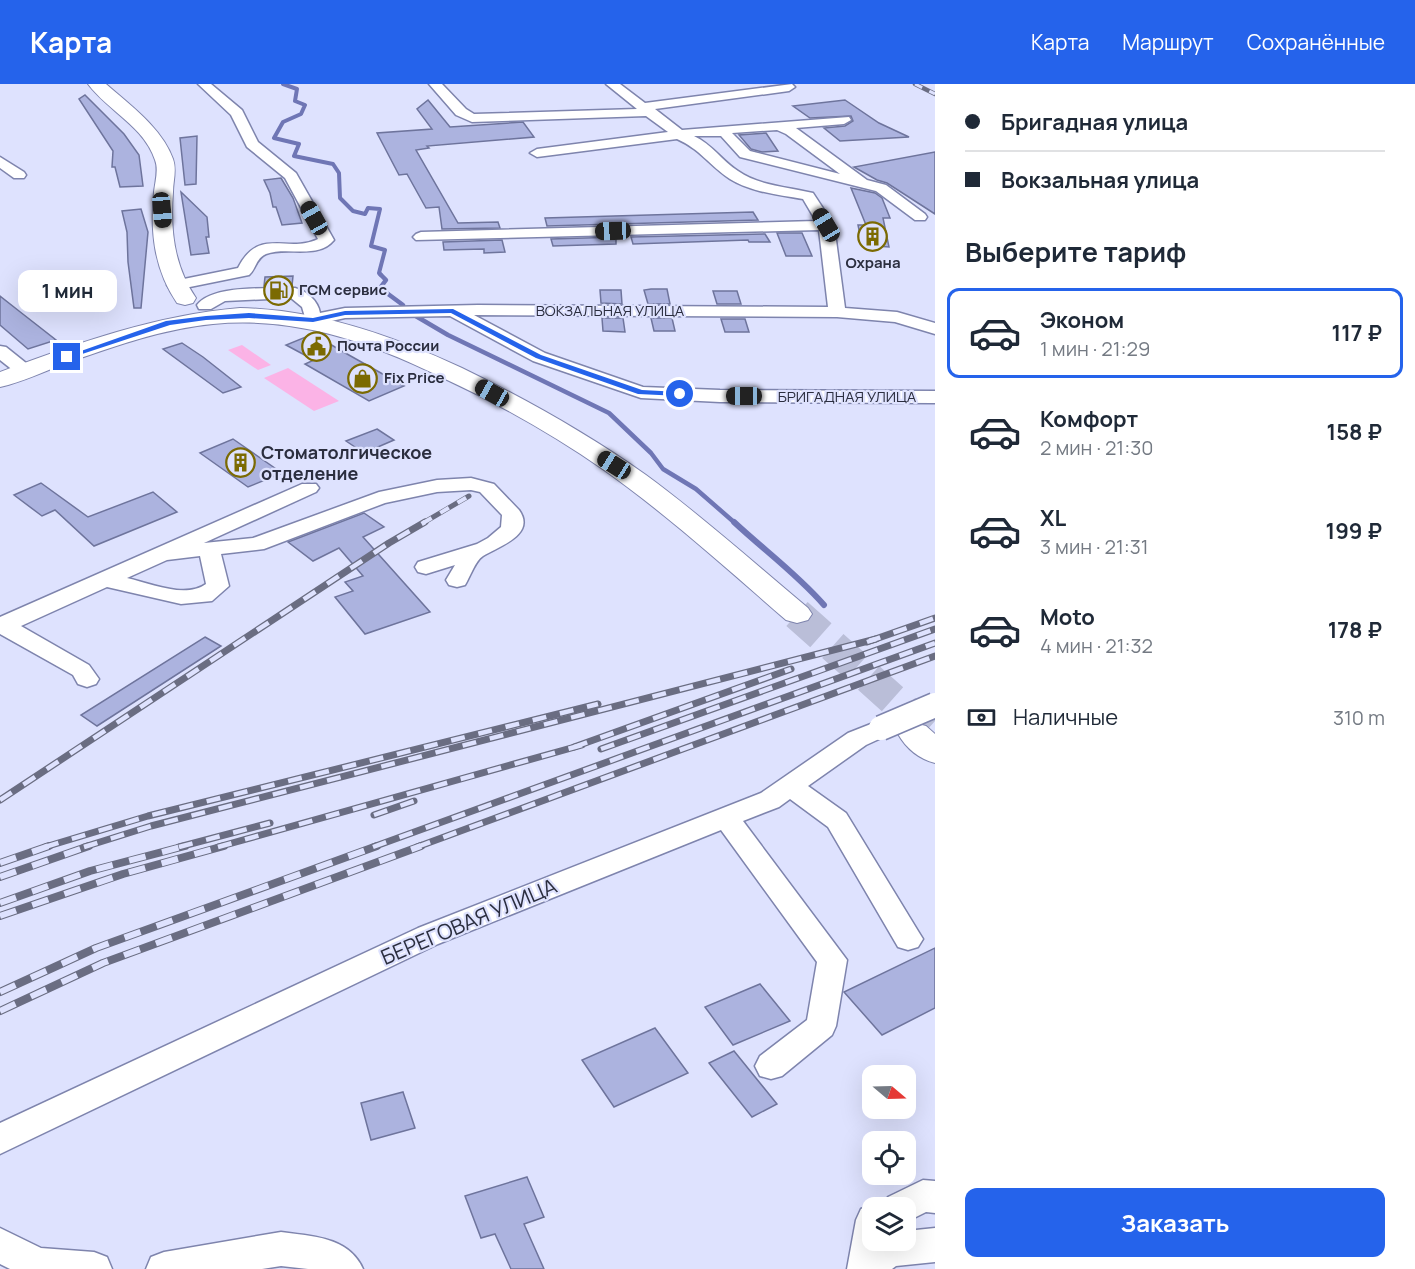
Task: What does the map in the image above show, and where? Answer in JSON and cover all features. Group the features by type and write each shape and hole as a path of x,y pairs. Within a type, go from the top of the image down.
{"main road":[{"path":"96,84 153,138 165,162 162,219 166,258 194,297 239,315"},
{"path":"169,323 194,297"},
{"path":"0,380 169,323 239,315 312,312 474,383 546,423 614,465 711,541 792,617"}],"street":[{"path":"194,297 246,270 248,261 256,252 318,245 324,243 325,238 291,176 252,144 237,113 204,84"},
{"path":"435,84 460,112 472,118 647,109 786,86"},
{"path":"612,84 680,135 698,143 732,174 742,180 763,187 808,196 826,225 837,312"},
{"path":"537,153 709,131 844,120"},
{"path":"778,126 791,131 864,184"},
{"path":"709,131 725,133 745,154 881,188 920,217"},
{"path":"0,161 19,175 0,179"},
{"path":"421,237 826,225"},
{"path":"194,297 294,299 312,312"},
{"name":"БРИГАДНАЯ УЛИЦА","path":"453,311 538,357 641,392 720,396 935,398"},
{"name":"ВОКЗАЛЬНАЯ УЛИЦА","path":"312,312 837,312 897,317 935,329"},
{"path":"366,336 372,316 382,312"},
{"path":"0,351 25,371"},
{"path":"162,554 256,544 379,498 437,486 471,484 487,488 513,514 512,527 502,540 472,553 442,560 426,567"},
{"path":"1,626 309,488"},
{"path":"106,580 181,597 204,596 218,586 209,549"},
{"path":"457,580 472,553"},
{"path":"1,626 81,670 87,679"},
{"name":"БЕРЕГОВАЯ УЛИЦА","path":"0,1138 428,936 770,800 857,739 881,728 929,732"},
{"path":"790,786 837,820 908,939"},
{"path":"726,818 832,960 821,1026 771,1066"},
{"path":"916,1200 923,1196 935,1197"},
{"path":"0,1245 37,1265 94,1269"},
{"path":"865,1269 888,1251 935,1245"},
{"path":"164,1269 281,1249 332,1264"},
{"path":"865,1269 868,1251"}],"shaded area":[{"path":"242,345 271,365 258,370 228,350"},
{"path":"288,368 339,401 314,411 264,378"}],"building":[{"path":"85,95 124,134 139,155 143,186 120,187 115,167 112,167 113,151 79,99"},
{"path":"428,100 450,127 523,122 534,137 427,146 429,148 416,150 458,223 498,222 500,228 442,229 439,207 426,208 407,174 399,175 377,133 432,129 417,109"},
{"path":"845,100 879,123 909,137 840,141 824,128 845,126 853,121 851,116 810,118 793,106"},
{"path":"766,133 778,151 762,152 751,149 739,135"},
{"path":"197,136 196,184 185,185 180,138"},
{"path":"935,152 935,214 887,183 854,167"},
{"path":"281,178 293,198 302,223 282,225 276,207 273,207 264,180"},
{"path":"851,188 875,193 882,198 890,218 883,218 889,247 862,245 858,225 866,225"},
{"path":"181,192 207,217 209,237 206,237 209,253 191,255"},
{"path":"141,209 148,232 141,308 134,308 127,232 122,211"},
{"path":"753,212 758,220 547,226 545,218"},
{"path":"777,233 802,233 812,256 786,256"},
{"path":"765,234 770,242 749,242 748,240 633,244 631,237"},
{"path":"620,237 616,238 616,244 553,246 551,239"},
{"path":"502,240 505,252 484,253 484,249 444,250 443,242"},
{"path":"293,276 292,286 264,286 265,277"},
{"path":"667,289 670,304 648,304 644,290"},
{"path":"600,290 621,290 622,304 601,303"},
{"path":"713,291 737,291 741,304 717,304"},
{"path":"0,296 56,340 28,349 0,325"},
{"path":"602,318 623,318 625,332 603,331"},
{"path":"651,318 672,318 675,331 654,331"},
{"path":"721,319 745,319 749,332 725,332"},
{"path":"313,334 404,386 369,401 305,364 314,360 286,345"},
{"path":"182,343 241,387 223,393 163,349"},
{"path":"377,429 394,440 364,453 346,441"},
{"name":"Стоматолгическое отделение","path":"233,439 282,473 248,487 200,453"},
{"path":"41,483 88,517 153,492 177,512 94,546 55,510 42,516 14,495"},
{"path":"364,513 384,527 363,537 430,612 365,634 335,597 353,591 345,582 363,576 339,548 313,561 288,542"},
{"path":"205,637 221,646 97,726 81,715"},
{"path":"935,948 935,1008 882,1035 844,992"},
{"path":"760,984 790,1021 733,1045 705,1007"},
{"path":"655,1028 688,1073 614,1107 582,1060"},
{"path":"734,1051 777,1104 752,1117 709,1063"},
{"path":"403,1092 415,1128 371,1140 361,1103"},
{"path":"527,1177 544,1217 524,1224 544,1269 511,1269 495,1234 481,1238 465,1196"}],"waterway":[{"path":"283,84 297,89 295,101 305,105 301,114 283,122 274,138 299,144 294,156 333,164 339,173 340,198 353,211 365,214 368,208 380,209 371,246 385,250 379,273 386,280 380,288 403,305"},
{"path":"414,315 448,335 609,413 651,453 663,469 696,489 735,523"},
{"path":"734,522 792,572 824,605"}],"tunnel":[{"path":"797,614 927,730"}],"railway":[{"path":"915,84 935,94"},
{"path":"423,523 469,496"},
{"path":"0,800 389,543 425,522"},
{"path":"874,639 935,618"},
{"path":"601,749 935,629"},
{"path":"84,847 151,826 874,639"},
{"path":"867,642 874,639"},
{"path":"373,847 935,643"},
{"path":"417,847 935,656"},
{"path":"574,747 791,669"},
{"path":"45,847 148,816 598,704"},
{"path":"218,847 582,745"},
{"path":"374,815 414,801"},
{"path":"179,847 270,823"},
{"path":"0,863 49,846"},
{"path":"0,877 89,846"},
{"path":"0,903 90,871 185,846"},
{"path":"0,916 123,874 224,846"},
{"path":"0,992 96,948 377,846"},
{"path":"0,1011 103,963 421,846"}],"place":[{"name":"Охрана","path":"873,236"},
{"name":"ГСМ сервис","path":"278,290"},
{"name":"Почта России","path":"316,346"},
{"name":"Fix Price","path":"363,378"},
{"name":"Стоматолгическое отделение","path":"240,463"}],"route":[{"path":"67,357 169,323 206,318 249,315 313,320 345,313 453,311 538,357 641,392 680,394"}]}
